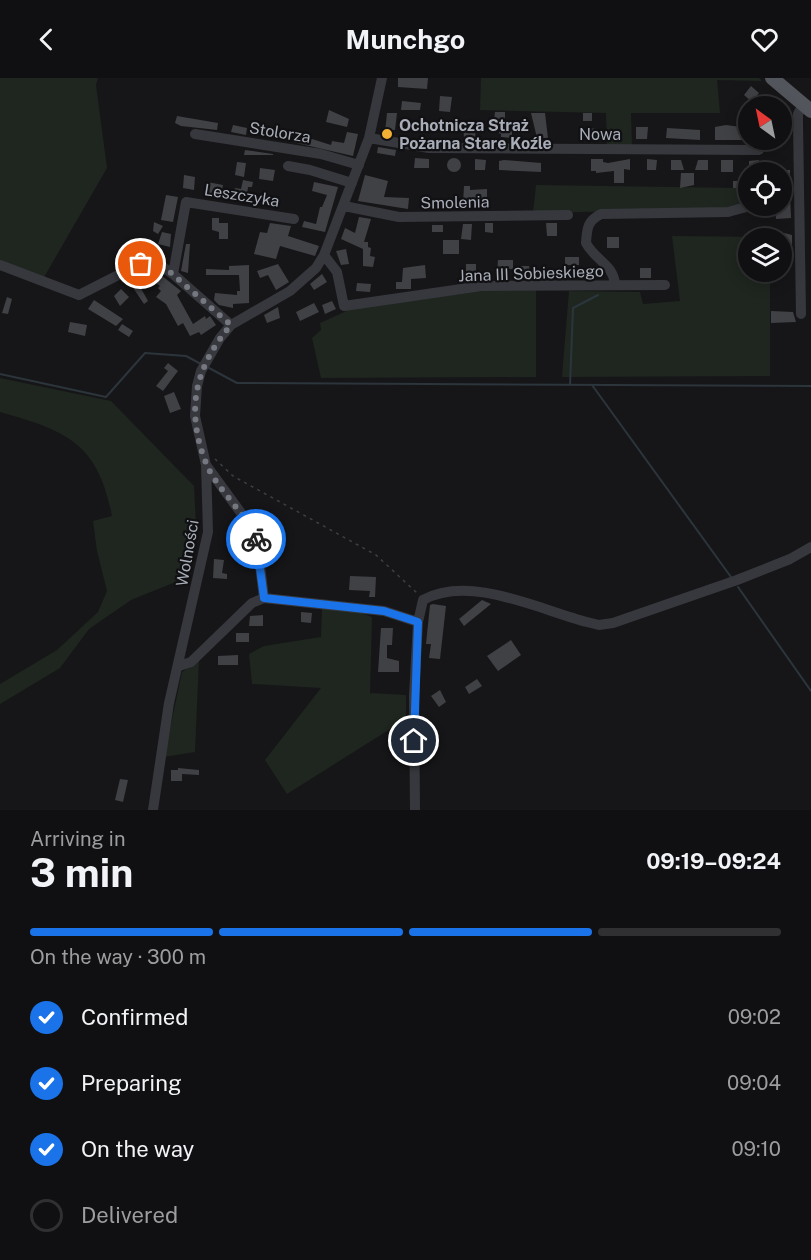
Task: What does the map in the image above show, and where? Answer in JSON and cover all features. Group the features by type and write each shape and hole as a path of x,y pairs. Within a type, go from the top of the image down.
{"main road":[{"path":"772,78 808,107"}],"street":[{"name":"Wolności","path":"153,810 169,703 208,532 206,465 195,416 197,386 203,365 231,325 290,291 316,268 324,255 344,206 369,138 382,78"},
{"path":"801,314 798,114 808,107"},
{"name":"Stolorza","path":"195,134 321,154 359,165"},
{"name":"Nowa","path":"369,138 429,148 738,150"},
{"path":"288,166 352,183"},
{"name":"Leszczyka","path":"173,274 186,202 294,219"},
{"name":"Smolenia","path":"344,206 399,217 568,215"},
{"name":"Jana III Sobieskiego","path":"324,255 337,272 344,306 482,286 615,284 614,275 607,264 586,243 588,224 601,214 728,212 738,209"},
{"path":"0,265 79,295 141,264 158,264 173,274 231,325"},
{"path":"615,284 665,285"},
{"path":"206,465 252,528 257,542 264,598"},
{"path":"415,810 414,696 418,622 423,600 431,596 462,592 494,593 599,625 661,609 790,559 811,547"},
{"path":"179,666 191,662 252,603 264,598 384,611 418,622"}],"path":[{"path":"201,446 233,476 376,555 423,600"}],"shaded area":[{"path":"0,78 98,78 96,85 107,168 43,279 0,262"},
{"path":"481,78 759,78 762,81 717,80 720,113 631,113 632,146 607,145 606,113 480,110"},
{"path":"536,185 738,188 738,206 727,209 533,213"},
{"path":"672,236 738,237 738,282 770,282 770,376 562,377 569,291 640,292 643,304 680,301"},
{"path":"536,289 536,377 321,378 312,338 321,330 320,323 351,309 483,291"},
{"path":"0,378 111,401 194,486 196,525 183,579 131,600 89,629 60,668 0,704 0,684 57,650 98,612 107,591 97,551 93,521 112,516 106,491 98,472 88,456 76,444 44,426 0,412"},
{"path":"322,607 353,610 372,617 370,693 406,695 406,719 287,794 265,760 321,688 252,684 249,654 264,646 321,637"},
{"path":"199,659 195,752 164,757 182,672"}],"building":[{"path":"398,78 428,78 427,89 398,87"},
{"path":"751,86 759,93 757,96 744,95"},
{"path":"440,96 452,97 450,112 439,111"},
{"path":"402,101 421,103 420,110 401,110"},
{"path":"329,110 349,119 347,127 326,122"},
{"path":"495,112 505,112 505,127 512,127 512,138 501,137 499,120 494,120"},
{"path":"387,113 397,113 395,130 392,130 392,134 383,133"},
{"path":"531,113 545,113 548,138 537,138"},
{"path":"583,113 592,113 592,121 583,121"},
{"path":"177,116 218,123 217,130 181,126 175,123"},
{"path":"233,125 247,128 246,135 231,132"},
{"path":"726,125 738,127 738,140 715,140 715,127"},
{"path":"463,126 476,127 475,138 464,137"},
{"path":"636,127 648,127 647,139 636,139"},
{"path":"587,128 597,129 597,139 587,139"},
{"path":"667,128 700,130 700,140 666,138"},
{"path":"347,132 358,134 353,156 292,142 293,138 312,139 331,145 332,141 344,143"},
{"path":"378,147 396,150 395,156 377,153"},
{"path":"245,150 273,154 273,155 244,155"},
{"path":"415,158 429,159 429,168 414,168"},
{"path":"454,158 459,160 461,165 459,170 454,172 449,170 447,165 449,160"},
{"path":"475,159 486,160 485,170 475,170"},
{"path":"591,159 603,159 603,162 608,163 630,159 630,170 624,169 624,183 614,183 614,171 596,173 596,171 591,171"},
{"path":"647,159 657,160 656,170 647,170"},
{"path":"671,160 681,160 684,170 671,170"},
{"path":"698,160 708,160 708,170 695,170"},
{"path":"721,160 733,160 733,172 721,172"},
{"path":"499,161 541,163 541,172 499,170"},
{"path":"237,162 246,163 244,177 235,175"},
{"path":"260,168 275,170 273,181 259,179"},
{"path":"681,173 694,173 694,185 680,188"},
{"path":"184,175 195,177 194,190 183,188"},
{"path":"365,175 388,181 384,197 409,198 408,209 358,201"},
{"path":"243,180 253,182 252,187 248,187 246,202 236,201 236,197 233,197 235,188 241,189"},
{"path":"733,181 738,181 738,188 733,188"},
{"path":"207,182 223,185 221,196 205,193"},
{"path":"314,182 338,187 325,232 302,227 304,221 316,224 320,207 327,195 312,191"},
{"path":"464,186 470,186 470,190 487,189 487,200 463,203"},
{"path":"166,195 178,197 173,222 161,220"},
{"path":"266,195 276,197 274,207 265,205"},
{"path":"776,216 791,216 791,218 776,219"},
{"path":"359,217 371,219 364,242 368,242 368,247 371,248 370,256 375,257 373,267 363,266 363,249 341,239 345,228 355,233"},
{"path":"212,218 219,218 219,223 228,223 228,239 219,239 219,232 212,230"},
{"path":"154,222 163,226 158,234 153,231"},
{"path":"270,223 291,226 288,236 319,246 315,256 280,246 276,259 254,254 260,232 267,233"},
{"path":"485,223 493,223 493,233 485,232"},
{"path":"546,223 557,223 557,236 547,236"},
{"path":"463,224 472,224 471,240 461,239"},
{"path":"432,225 443,225 443,232 432,232"},
{"path":"162,232 171,234 170,247 158,244"},
{"path":"607,237 619,237 619,248 607,248"},
{"path":"443,240 459,240 459,254 443,254"},
{"path":"186,244 190,244 188,273 181,271"},
{"path":"346,249 349,264 341,265 336,251"},
{"path":"565,257 579,257 579,265 565,265"},
{"path":"498,260 513,260 513,269 508,269 508,274 497,274"},
{"path":"278,264 289,282 276,290 268,275 260,278 257,271"},
{"path":"466,264 476,264 476,279 466,279"},
{"path":"249,265 249,303 233,304 233,308 219,305 214,300 215,293 237,295 237,291 240,291 239,275 206,275 206,269 229,270 229,266"},
{"path":"425,265 426,278 411,279 411,289 396,289 396,282 402,282 403,268"},
{"path":"520,266 529,266 530,275 520,275"},
{"path":"640,268 651,268 651,278 640,278"},
{"path":"157,272 181,291 177,295 193,324 205,316 206,319 210,316 216,325 201,335 199,332 190,336 183,323 178,326 166,304 156,297 161,291 158,288 160,286 152,280"},
{"path":"142,273 146,278 138,283 148,301 144,304 127,279"},
{"path":"322,274 327,282 314,290 310,284"},
{"path":"357,283 371,284 370,292 356,291"},
{"path":"121,289 129,297 120,306 114,296"},
{"path":"7,297 12,299 8,314 2,313"},
{"path":"94,300 123,319 116,326 88,309"},
{"path":"332,301 336,309 325,314 322,305"},
{"path":"314,303 319,312 300,321 296,312"},
{"path":"278,307 280,318 267,323 264,315"},
{"path":"771,311 793,312 796,322 771,323"},
{"path":"70,322 87,325 85,336 68,332"},
{"path":"122,324 133,331 129,337 118,330"},
{"path":"168,363 178,371 163,391 156,386 168,371 164,368"},
{"path":"174,392 181,409 170,413 164,396"},
{"path":"243,529 247,541 238,544 234,532"},
{"path":"214,559 224,560 222,573 227,574 227,579 213,578"},
{"path":"350,576 376,577 375,597 369,597 370,591 349,590"},
{"path":"482,600 491,604 464,626 459,619"},
{"path":"430,605 446,606 440,659 429,658 431,644 426,644"},
{"path":"301,612 312,613 311,623 301,622"},
{"path":"263,615 263,626 249,626 250,616"},
{"path":"381,628 393,628 392,645 387,645 387,658 399,661 399,672 378,672"},
{"path":"236,633 249,633 249,642 236,642"},
{"path":"511,640 521,655 498,671 487,656"},
{"path":"238,655 238,665 218,665 218,656"},
{"path":"477,679 482,686 469,694 465,687"},
{"path":"440,690 446,702 439,707 431,696"},
{"path":"178,768 199,770 199,775 182,774 182,781 171,781 171,770 178,770"},
{"path":"120,779 128,780 123,802 115,800"}],"waterway":[{"path":"570,385 573,308 598,295"},
{"path":"0,374 106,397 145,353 186,356 201,364"},
{"path":"209,368 237,383 811,386"},
{"path":"592,385 731,577"},
{"path":"738,587 811,691"}],"way so far":[{"path":"141,264 153,263 163,266 231,325 205,360 197,386 195,416 206,465 252,528 256,539"}],"place":[{"name":"Ochotnicza Straż Pożarna Stare Koźle","path":"387,134"}],"route":[{"path":"256,539 264,598 384,611 418,622 414,741"}]}
